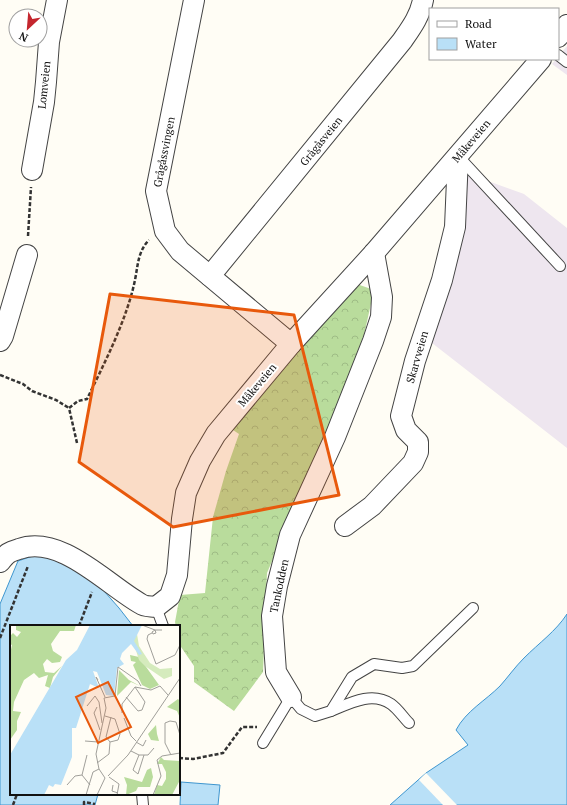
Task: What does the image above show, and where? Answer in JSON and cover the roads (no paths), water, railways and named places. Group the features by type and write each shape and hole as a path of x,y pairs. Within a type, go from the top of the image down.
{"street":[{"name":"Lomveien","path":"32,170 44,102 49,42 57,0"},
{"name":"Grågåssvingen","path":"194,0 156,191 166,231 180,251 291,344"},
{"name":"Grågåsveien","path":"210,276 402,41 419,14 424,0"},
{"path":"559,37 567,25"},
{"name":"Måkeveien","path":"156,607 170,596 177,575 186,493 200,461 216,434 291,344 374,253 540,60"},
{"name":"Skarvveien","path":"345,526 372,506 413,463 418,452 418,442 406,430 401,416 415,361 442,280 455,227 458,156"},
{"name":"Tankodden","path":"291,697 276,672 272,616 277,586 290,535 335,437 373,341 381,316 382,297 374,253"},
{"path":"0,341 3,336 27,255"},
{"path":"0,562 6,553 29,545 50,547 81,562 143,605 156,607"}],"lane":[{"path":"559,56 567,62"},
{"path":"458,156 560,266"},
{"path":"156,607 163,625"},
{"path":"331,710 352,677 374,664 402,668 413,666 473,608"},
{"path":"263,743 291,697"},
{"name":"Tankodden","path":"291,697 301,709 315,716 363,699 376,698 392,704 409,723"},
{"path":"142,795 143,805"}],"water":[{"path":"44,552 96,582 132,625 10,625 10,795 98,795 95,805 0,805 0,604 18,561"},
{"path":"567,614 567,805 390,805 426,773 468,745 456,730 460,723 470,712 500,686 521,661 553,631"},
{"path":"181,782 220,785 218,805 180,805"}]}
